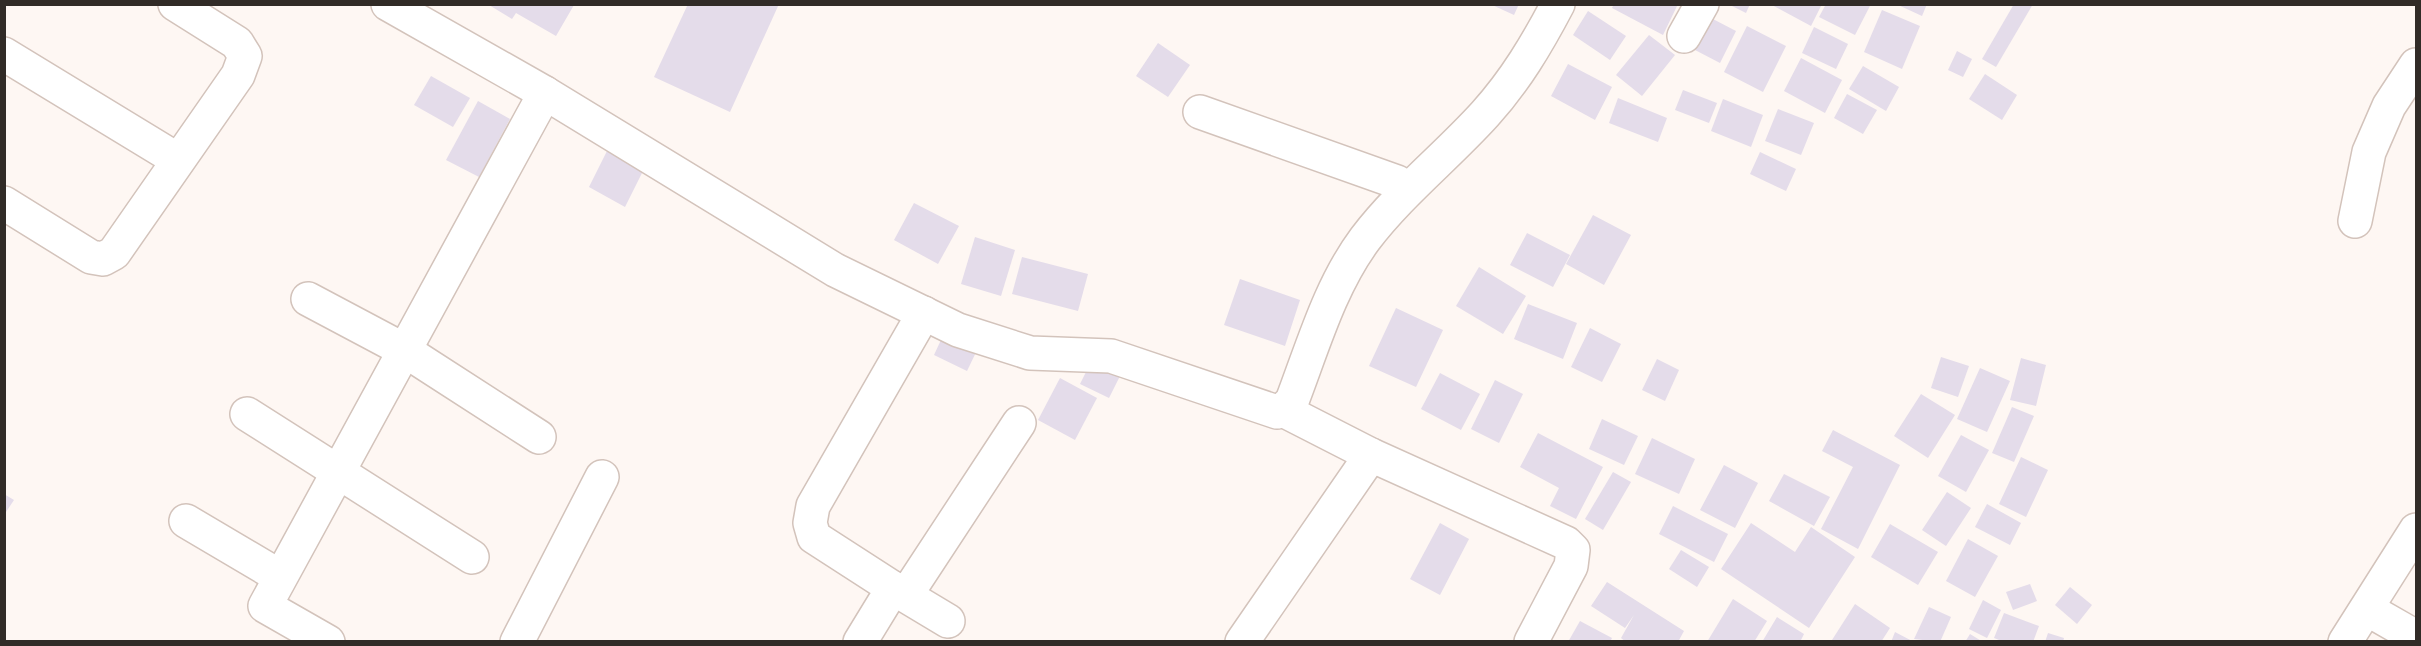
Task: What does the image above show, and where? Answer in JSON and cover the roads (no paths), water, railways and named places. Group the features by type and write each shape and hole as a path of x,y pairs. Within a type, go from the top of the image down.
{"street":[{"path":"4,203 91,256 103,259 114,253 238,75 245,56 237,42 175,4"},
{"path":"388,4 545,93 835,270 958,330 1030,353 1111,356 1191,381 1269,411 1283,410 1371,455 1556,538 1573,550 1571,566 1531,642"},
{"path":"1283,410 1292,400 1340,280 1365,240 1409,189 1506,91 1525,63 1558,4"},
{"path":"1684,36 1702,4"},
{"path":"4,54 178,160"},
{"path":"2355,221 2369,152 2389,106 2416,65"},
{"path":"328,642 265,606 279,576 545,93"},
{"path":"1200,112 1397,182 1409,189"},
{"path":"308,299 404,351 539,437"},
{"path":"924,314 813,506 810,523 814,537 948,621"},
{"path":"247,414 472,557"},
{"path":"860,642 899,592 1019,423"},
{"path":"1242,642 1371,455"},
{"path":"517,642 602,477"},
{"path":"186,521 279,576"},
{"path":"2345,642 2416,530"},
{"path":"2367,609 2416,637"}]}
